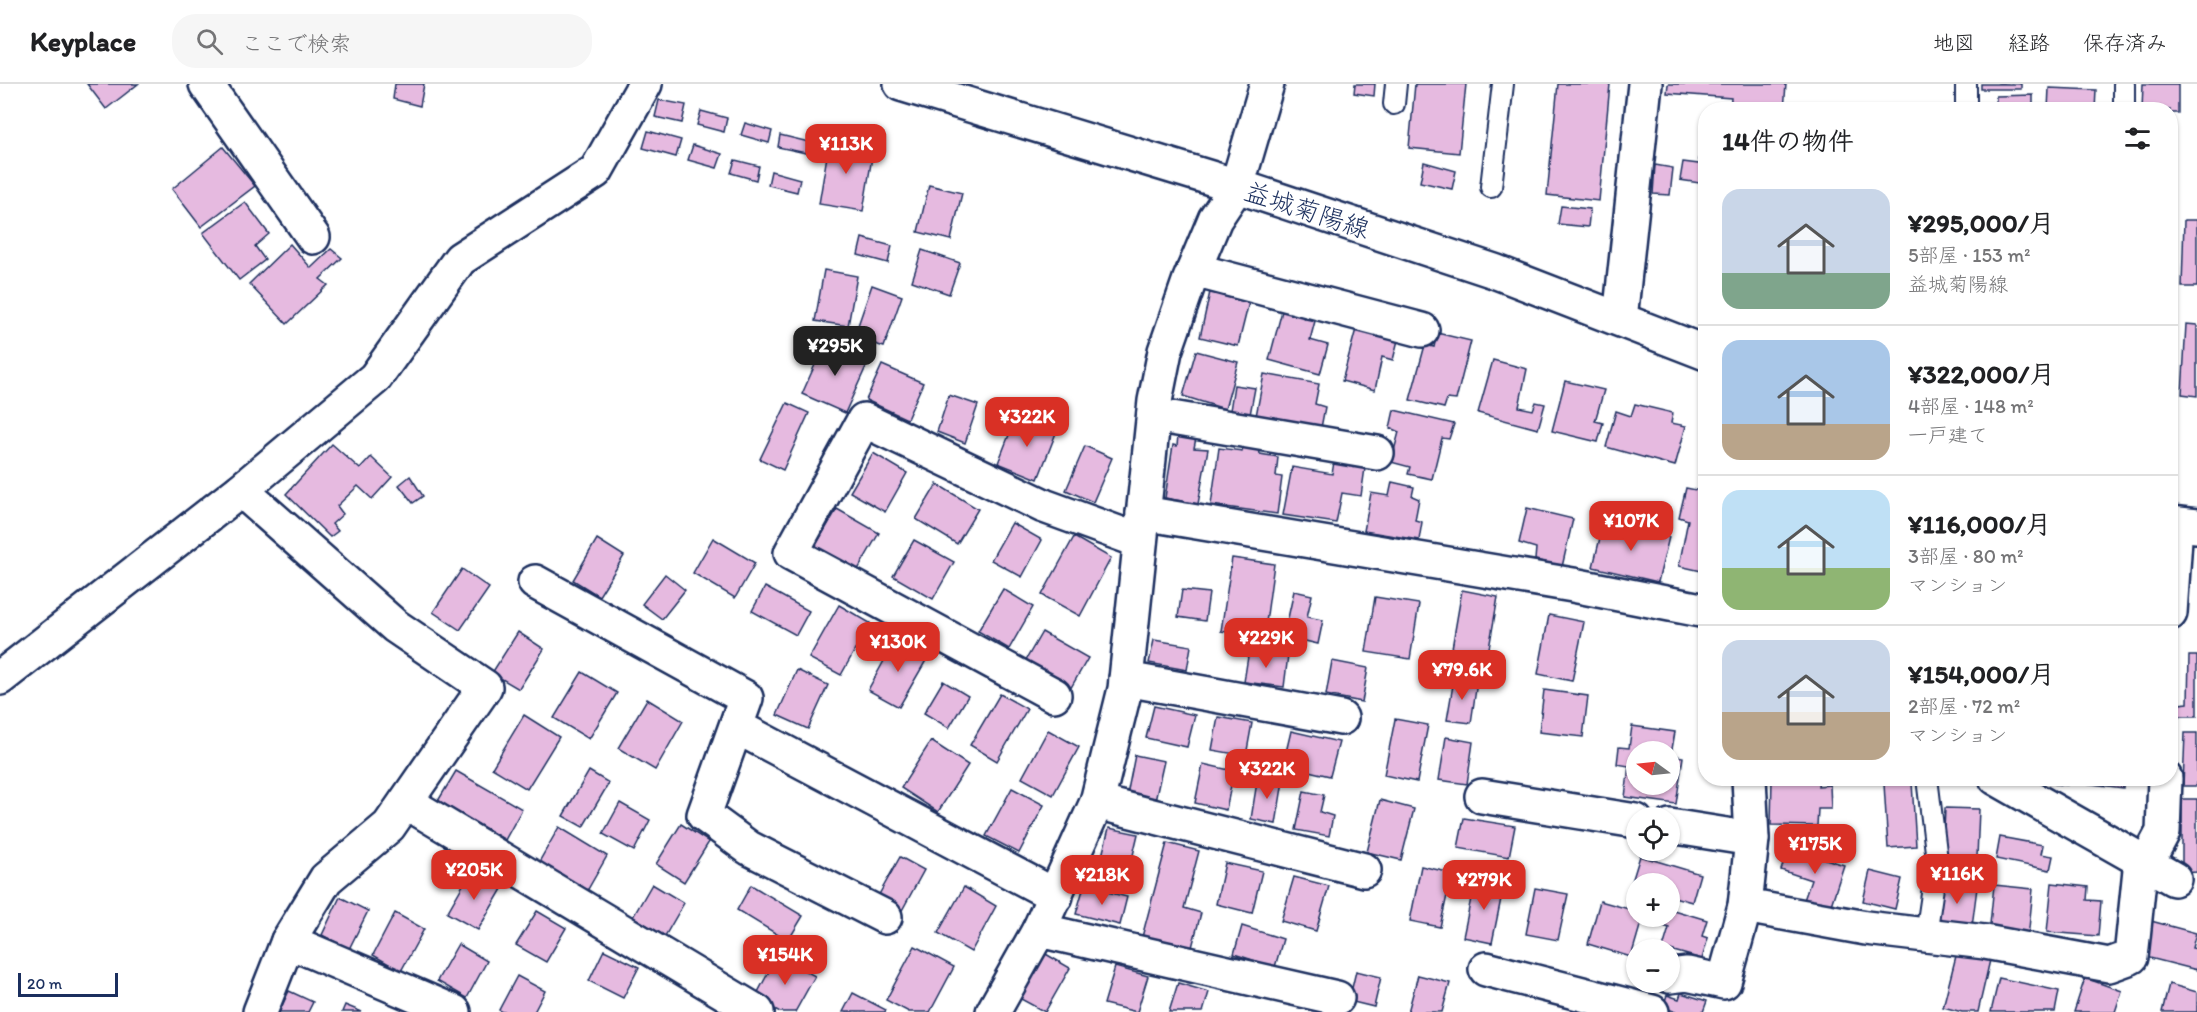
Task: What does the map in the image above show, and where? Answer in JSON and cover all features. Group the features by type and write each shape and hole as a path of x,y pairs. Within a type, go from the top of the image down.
{"street":[{"path":"206,84 313,237"},
{"path":"0,678 241,490 375,378 460,259 596,171 645,84"},
{"name":"益城菊陽線","path":"901,84 939,89 1494,271 1698,350"},
{"path":"993,1012 1056,896 1097,802 1126,679 1154,415 1165,351 1215,219 1237,186 1267,84"},
{"path":"1620,319 1645,84"},
{"path":"1194,270 1422,330"},
{"path":"1154,415 1377,453"},
{"path":"1054,695 791,553 864,420 1044,506 1142,527 1574,585 1698,609"},
{"path":"241,490 395,626 485,687 389,826 326,879 288,940 260,1012"},
{"path":"2178,548 2181,524"},
{"path":"535,582 746,698 704,815 748,848 885,917"},
{"path":"1126,679 1341,718"},
{"path":"737,727 1056,896"},
{"path":"1680,975 1687,974 1724,982 1745,906 1752,839 1749,786"},
{"path":"2010,786 2154,868"},
{"path":"1745,906 1866,928 1985,942 2109,965 2131,957 2163,832 2165,786"},
{"path":"1482,796 1626,818"},
{"path":"406,802 757,1012"},
{"path":"1097,802 1364,870"},
{"path":"1680,828 1752,839"},
{"path":"1039,930 1337,998"},
{"path":"288,940 454,1012"},
{"path":"1486,969 1652,1012 1658,993"}],"lane":[{"path":"1394,104 1396,84"},
{"path":"1491,187 1503,84"},
{"path":"1966,84 1966,102"},
{"path":"2124,84 2124,102"},
{"path":"1926,935 1937,860 1928,786"}],"building":[{"path":"87,84 138,84 106,109"},
{"path":"395,84 424,84 420,106 393,99"},
{"path":"1355,84 1375,84 1374,96 1354,93"},
{"path":"1415,84 1466,84 1459,153 1409,148"},
{"path":"1558,84 1610,84 1599,201 1547,195"},
{"path":"1668,84 1786,84 1785,102 1731,102 1731,98 1667,93"},
{"path":"1981,84 2021,84 2021,89 1981,89"},
{"path":"2143,84 2178,84 2178,102 2142,102"},
{"path":"2049,88 2096,90 2095,102 2048,102"},
{"path":"2033,95 2033,102 1996,102 1996,96"},
{"path":"659,100 686,105 682,123 655,117"},
{"path":"701,111 727,118 724,132 697,125"},
{"path":"745,123 772,131 769,143 741,135"},
{"path":"648,131 681,140 676,157 643,148"},
{"path":"780,135 809,142 806,153 778,147"},
{"path":"830,138 874,145 863,211 819,204"},
{"path":"693,145 722,154 717,168 688,160"},
{"path":"223,147 255,186 201,227 172,189"},
{"path":"735,160 759,166 756,180 731,173"},
{"path":"1424,162 1456,171 1452,189 1420,182"},
{"path":"1683,162 1698,164 1698,183 1680,180"},
{"path":"1655,165 1673,168 1670,195 1653,194"},
{"path":"771,171 800,179 797,192 768,185"},
{"path":"929,185 962,193 951,240 918,232"},
{"path":"245,202 269,234 255,246 265,260 239,280 203,233"},
{"path":"1561,206 1590,209 1588,227 1558,224"},
{"path":"2184,220 2197,220 2197,287 2182,287"},
{"path":"862,238 892,246 888,263 858,255"},
{"path":"290,244 311,268 331,249 342,258 320,279 328,285 287,324 249,284"},
{"path":"922,250 960,263 949,294 912,281"},
{"path":"824,270 857,276 848,326 815,321"},
{"path":"872,285 902,296 884,347 854,337"},
{"path":"1210,292 1249,302 1238,346 1200,337"},
{"path":"1283,307 1307,314 1305,319 1315,321 1310,340 1328,345 1320,374 1269,360"},
{"path":"2186,324 2197,325 2197,396 2182,394"},
{"path":"1356,329 1398,340 1393,360 1382,357 1375,390 1342,381"},
{"path":"1437,333 1471,341 1456,400 1447,399 1444,408 1410,400 1425,345 1434,347"},
{"path":"826,340 869,360 845,413 802,394"},
{"path":"1196,351 1238,362 1225,409 1183,396"},
{"path":"1493,360 1527,369 1519,407 1533,410 1536,402 1545,404 1538,429 1478,413"},
{"path":"882,365 923,383 907,419 866,400"},
{"path":"1264,374 1319,384 1315,404 1325,407 1321,428 1256,416"},
{"path":"1565,381 1604,390 1595,421 1603,423 1598,442 1552,431"},
{"path":"1234,385 1255,388 1249,420 1229,417"},
{"path":"949,395 978,405 965,443 937,432"},
{"path":"787,403 809,413 783,470 760,459"},
{"path":"1635,404 1673,413 1671,423 1686,426 1675,466 1606,447 1616,411 1631,416"},
{"path":"1394,410 1454,424 1449,439 1442,438 1432,479 1408,474 1410,467 1391,462 1399,432 1390,428"},
{"path":"1016,417 1056,433 1038,479 998,463"},
{"path":"1178,435 1196,438 1194,448 1208,449 1198,504 1165,498 1173,445 1177,446"},
{"path":"332,444 360,469 371,457 392,477 372,499 358,486 337,506 343,514 332,524 338,531 330,537 286,494"},
{"path":"1243,445 1259,447 1260,454 1278,457 1276,476 1282,477 1277,514 1211,505 1219,448 1242,451"},
{"path":"1085,446 1112,458 1093,502 1066,490"},
{"path":"873,453 907,473 885,512 850,492"},
{"path":"1335,456 1366,461 1361,496 1342,493 1336,523 1283,515 1292,467 1332,474"},
{"path":"410,476 423,496 413,503 399,485"},
{"path":"1392,482 1414,487 1412,496 1419,499 1415,520 1422,522 1419,540 1364,531 1371,493 1389,496"},
{"path":"937,484 978,509 957,544 916,519"},
{"path":"1686,488 1698,490 1698,570 1679,566 1688,520 1679,517"},
{"path":"1527,508 1573,519 1562,567 1535,560 1536,548 1519,543"},
{"path":"837,509 879,533 856,573 814,548"},
{"path":"1604,521 1669,537 1658,582 1593,567"},
{"path":"1012,523 1042,540 1022,577 991,560"},
{"path":"1074,537 1111,558 1080,616 1042,595"},
{"path":"713,538 755,563 735,598 693,573"},
{"path":"597,539 624,556 599,596 573,580"},
{"path":"914,540 954,562 933,599 893,576"},
{"path":"1232,558 1274,564 1264,637 1221,631"},
{"path":"462,569 489,588 460,630 433,612"},
{"path":"665,574 685,590 662,619 642,604"},
{"path":"765,587 809,611 796,635 752,611"},
{"path":"1003,589 1033,607 1009,649 978,631"},
{"path":"1182,590 1209,593 1205,621 1178,617"},
{"path":"1462,590 1498,597 1487,660 1451,654"},
{"path":"1294,591 1312,595 1307,617 1323,620 1318,644 1284,636"},
{"path":"1375,597 1419,604 1410,659 1366,652"},
{"path":"839,605 870,623 841,675 809,658"},
{"path":"1549,615 1584,622 1572,681 1538,674"},
{"path":"518,632 544,649 519,689 492,673"},
{"path":"1042,632 1088,658 1069,691 1023,665"},
{"path":"896,639 928,657 899,707 868,690"},
{"path":"1154,640 1191,646 1187,670 1149,663"},
{"path":"1249,650 1288,655 1284,687 1244,682"},
{"path":"2189,656 2197,656 2197,716 2178,716 2179,704 2188,703"},
{"path":"1332,661 1368,668 1362,702 1326,695"},
{"path":"797,670 828,685 808,729 777,715"},
{"path":"582,672 617,693 589,739 554,718"},
{"path":"1454,679 1477,682 1471,723 1447,720"},
{"path":"943,681 968,696 949,728 924,713"},
{"path":"1544,690 1588,696 1583,737 1539,732"},
{"path":"1000,694 1027,709 997,761 970,745"},
{"path":"647,699 683,721 655,770 618,748"},
{"path":"1154,706 1195,715 1187,747 1146,738"},
{"path":"524,715 559,737 527,789 492,768"},
{"path":"1218,717 1252,723 1246,756 1212,750"},
{"path":"1395,719 1428,725 1417,782 1384,775"},
{"path":"1632,726 1675,732 1673,741 1630,741"},
{"path":"1048,730 1079,747 1053,795 1022,778"},
{"path":"1291,731 1339,742 1330,776 1283,765"},
{"path":"2185,733 2197,733 2197,786 2183,786"},
{"path":"1446,737 1473,742 1467,784 1439,780"},
{"path":"931,741 968,765 938,812 901,788"},
{"path":"1619,747 1626,748 1626,766 1617,764"},
{"path":"1135,755 1164,761 1155,801 1127,795"},
{"path":"1680,756 1683,757 1680,777"},
{"path":"1203,764 1234,771 1226,810 1195,803"},
{"path":"456,771 522,809 505,840 438,801"},
{"path":"589,771 609,783 583,827 563,816"},
{"path":"1258,776 1283,781 1276,824 1251,819"},
{"path":"1772,786 1830,786 1831,809 1818,809 1817,826 1771,825"},
{"path":"1884,786 1912,786 1916,846 1888,848"},
{"path":"1012,788 1044,805 1019,853 986,836"},
{"path":"1626,789 1626,795 1677,795 1676,804 1625,797"},
{"path":"1304,791 1324,795 1320,812 1333,816 1329,836 1296,830"},
{"path":"2182,799 2197,799 2197,872 2182,873"},
{"path":"1380,800 1414,809 1401,860 1367,852"},
{"path":"620,803 650,820 634,851 603,834"},
{"path":"1945,808 1979,809 1977,857 1943,855"},
{"path":"1464,818 1515,826 1509,857 1458,848"},
{"path":"681,824 709,842 684,882 656,864"},
{"path":"559,827 607,856 587,891 539,862"},
{"path":"1109,828 1138,834 1129,872 1100,864"},
{"path":"2000,837 2043,845 2041,854 2053,856 2050,870 1996,859"},
{"path":"1167,843 1199,851 1184,908 1201,913 1191,951 1142,937"},
{"path":"1789,847 1844,865 1830,908 1804,900 1811,880 1781,870"},
{"path":"900,857 924,870 900,914 876,900"},
{"path":"1638,861 1657,861 1700,874 1692,902 1680,899 1680,873 1635,873"},
{"path":"1225,863 1262,871 1252,913 1216,904"},
{"path":"1421,866 1452,873 1440,927 1410,921"},
{"path":"471,871 502,889 478,930 447,913"},
{"path":"1870,871 1902,879 1895,909 1863,901"},
{"path":"1942,876 1978,880 1971,934 1935,930"},
{"path":"1294,877 1329,886 1316,931 1281,921"},
{"path":"1475,879 1504,884 1492,943 1463,937"},
{"path":"2052,883 2088,887 2087,900 2101,901 2098,936 2047,932"},
{"path":"652,884 684,903 665,936 633,917"},
{"path":"751,885 803,916 788,941 737,910"},
{"path":"1994,885 2033,889 2028,938 1989,934"},
{"path":"1084,886 1127,897 1120,925 1076,914"},
{"path":"964,887 996,906 971,952 938,933"},
{"path":"1535,888 1568,894 1558,940 1526,934"},
{"path":"340,897 368,911 349,949 322,935"},
{"path":"1600,901 1626,908 1626,927 1640,927 1636,939 1626,939 1626,955 1588,944"},
{"path":"537,911 566,928 546,962 516,945"},
{"path":"1680,912 1707,920 1702,936 1708,938 1702,959 1680,953 1680,939 1666,939 1669,928 1666,927 1680,927"},
{"path":"395,913 424,929 401,971 373,955"},
{"path":"2151,921 2196,933 2192,948 2197,949 2197,970 2142,956"},
{"path":"1242,926 1283,939 1275,967 1234,954"},
{"path":"458,944 487,961 467,998 437,981"},
{"path":"915,946 954,967 930,1012 909,1012 886,1000"},
{"path":"604,950 639,967 623,998 589,981"},
{"path":"1957,952 1990,960 1978,1012 1962,1012 1943,1007"},
{"path":"1044,953 1070,968 1045,1012 1019,998"},
{"path":"777,956 815,976 795,1012 780,1012 755,998"},
{"path":"1115,967 1148,976 1137,1012 1104,1004"},
{"path":"1356,971 1381,977 1374,1007 1349,1001"},
{"path":"1418,975 1450,983 1442,1012 1408,1012"},
{"path":"517,976 545,991 534,1012 499,1010"},
{"path":"1999,978 2059,991 2055,1012 1991,1012"},
{"path":"2085,978 2122,991 2115,1012 2074,1012"},
{"path":"1178,983 1209,992 1203,1012 1169,1012"},
{"path":"2169,984 2197,992 2197,1012 2162,1012"},
{"path":"289,991 313,1002 308,1012 279,1012"},
{"path":"853,993 886,1010 885,1012 843,1012"},
{"path":"1681,993 1707,1001 1703,1012 1676,1012 1663,1007 1667,995 1679,999"},
{"path":"345,1005 362,1012 342,1012"}]}
